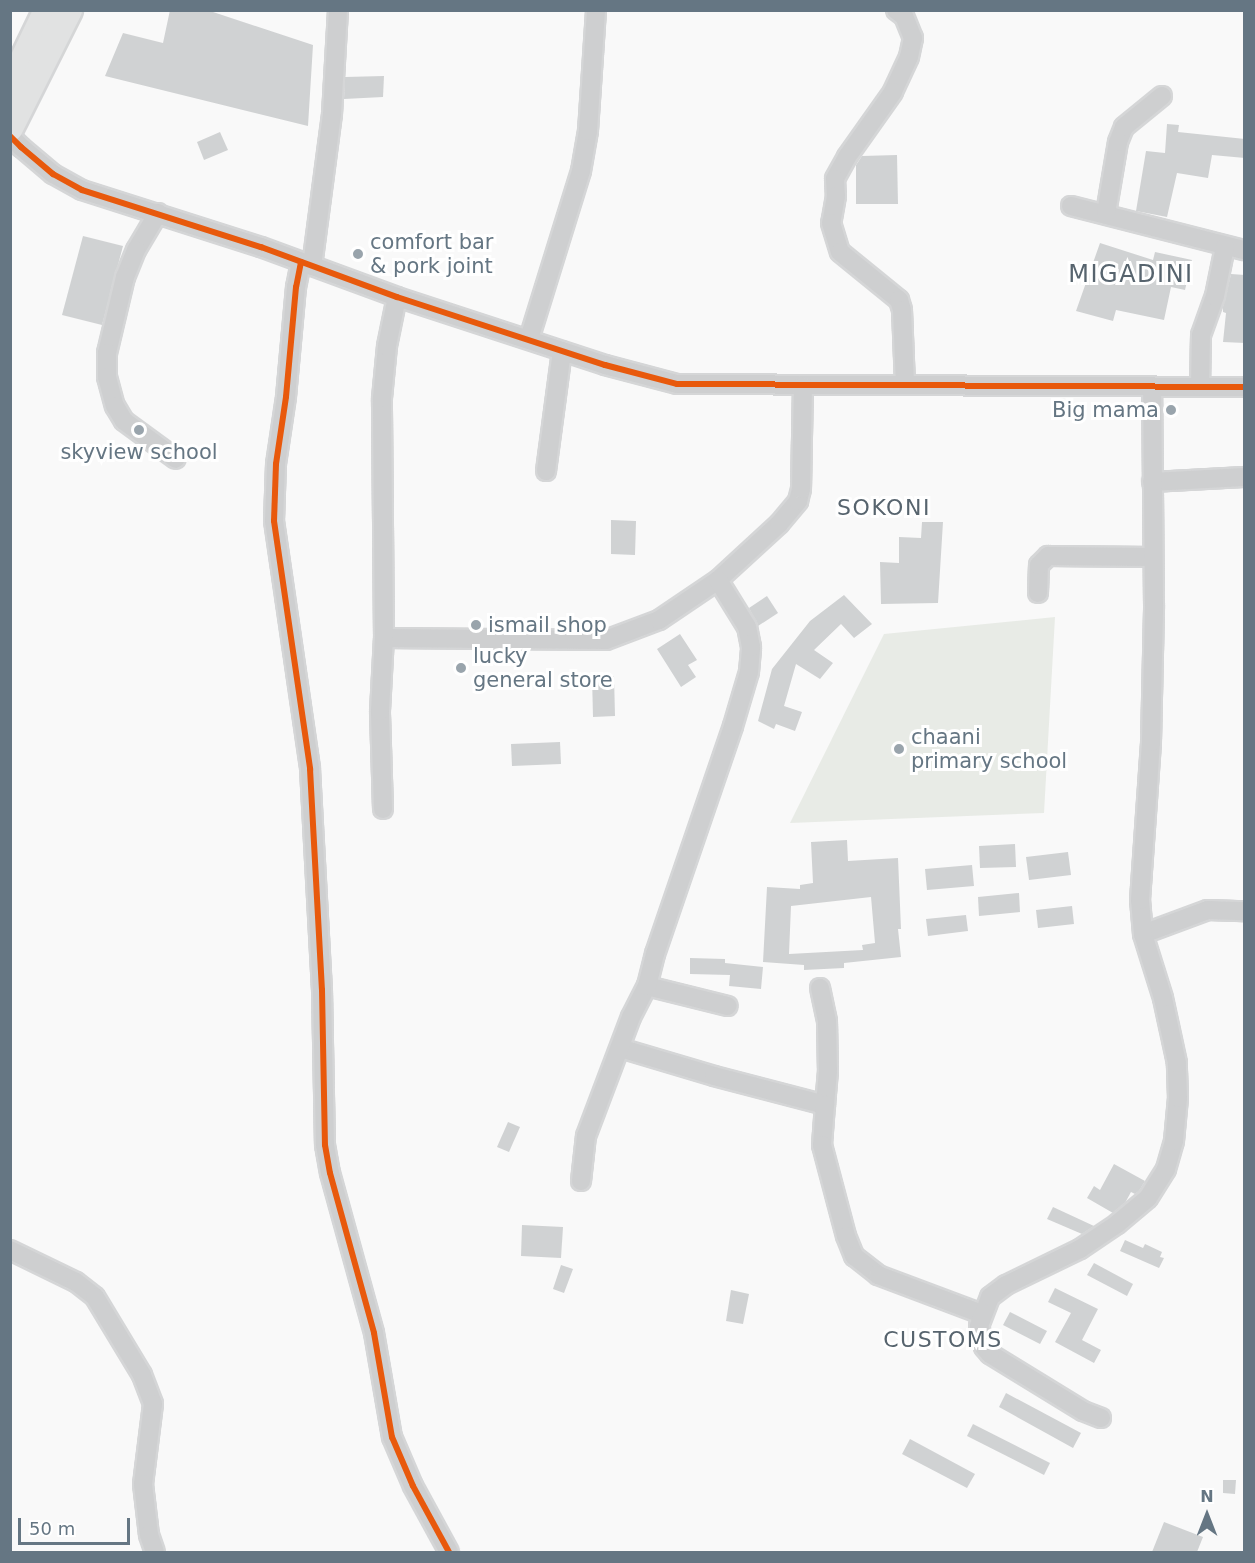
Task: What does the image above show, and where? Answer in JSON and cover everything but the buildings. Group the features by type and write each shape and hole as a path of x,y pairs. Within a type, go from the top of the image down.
{"main road":[{"path":"10,87 47,10"},
{"path":"10,128 69,10"}],"street":[{"path":"338,10 332,114 307,264 294,299 286,397 276,464 274,521 310,769 322,990 325,1145 330,1173 374,1333 392,1437 413,1486 449,1552"},
{"path":"529,339 581,171 588,131 596,10"},
{"path":"896,10 904,16 913,38 909,57 893,92 847,157 835,179 836,196 831,223 840,252 899,300 902,310 905,384"},
{"path":"1106,213 1118,142 1124,127 1162,96"},
{"path":"10,136 53,174 82,190 158,213 397,297 562,351 677,384 1245,387"},
{"path":"1071,206 1106,213 1225,247 1245,250"},
{"path":"158,213 136,250 125,277 107,353 107,376 115,406 124,421 176,459"},
{"path":"1200,387 1201,335 1215,296 1225,247"},
{"path":"383,809 380,711 384,639 382,398 387,346 397,297"},
{"path":"546,471 562,351"},
{"path":"384,639 606,640 658,620 718,580 779,524 798,501 801,489 803,386"},
{"path":"1101,1418 1083,1411 990,1354 984,1347 979,1326 990,1297 1006,1285 1080,1249 1118,1224 1148,1198 1166,1169 1174,1141 1178,1098 1177,1063 1163,998 1143,934 1140,900 1151,742 1152,388"},
{"path":"1152,482 1245,477"},
{"path":"1038,593 1039,565 1048,556 1153,557"},
{"path":"581,1181 586,1136 647,986 662,933 733,726 749,672 751,647 747,627 718,580"},
{"path":"1143,934 1208,910 1245,911"},
{"path":"647,986 728,1006"},
{"path":"820,988 827,1032 828,1089 822,1145 846,1236 854,1256 878,1275 982,1314"},
{"path":"620,1048 825,1105"},
{"path":"10,1250 76,1282 95,1297 142,1375 153,1404 144,1484 149,1534 155,1552"}],"shaded area":[{"path":"1055,617 1044,813 790,823 884,634"}],"cycle path":[{"path":"10,136 53,174 82,190 261,247 397,297 605,365 677,384 1244,387"},
{"path":"301,262 296,287 286,397 276,464 274,521 310,769 322,990 325,1145 330,1173 374,1333 392,1437 413,1486 449,1552"}],"place":[{"name":"comfort bar & pork joint","path":"358,254"},
{"name":"Big mama","path":"1171,410"},
{"name":"skyview school","path":"139,430"},
{"name":"ismail shop","path":"476,625"},
{"name":"lucky general store","path":"461,668"},
{"name":"chaani primary school","path":"899,749"}],"district":[{"name":"MIGADINI","path":"1131,275"},
{"name":"SOKONI","path":"884,508"},
{"name":"CUSTOMS","path":"943,1340"}]}
